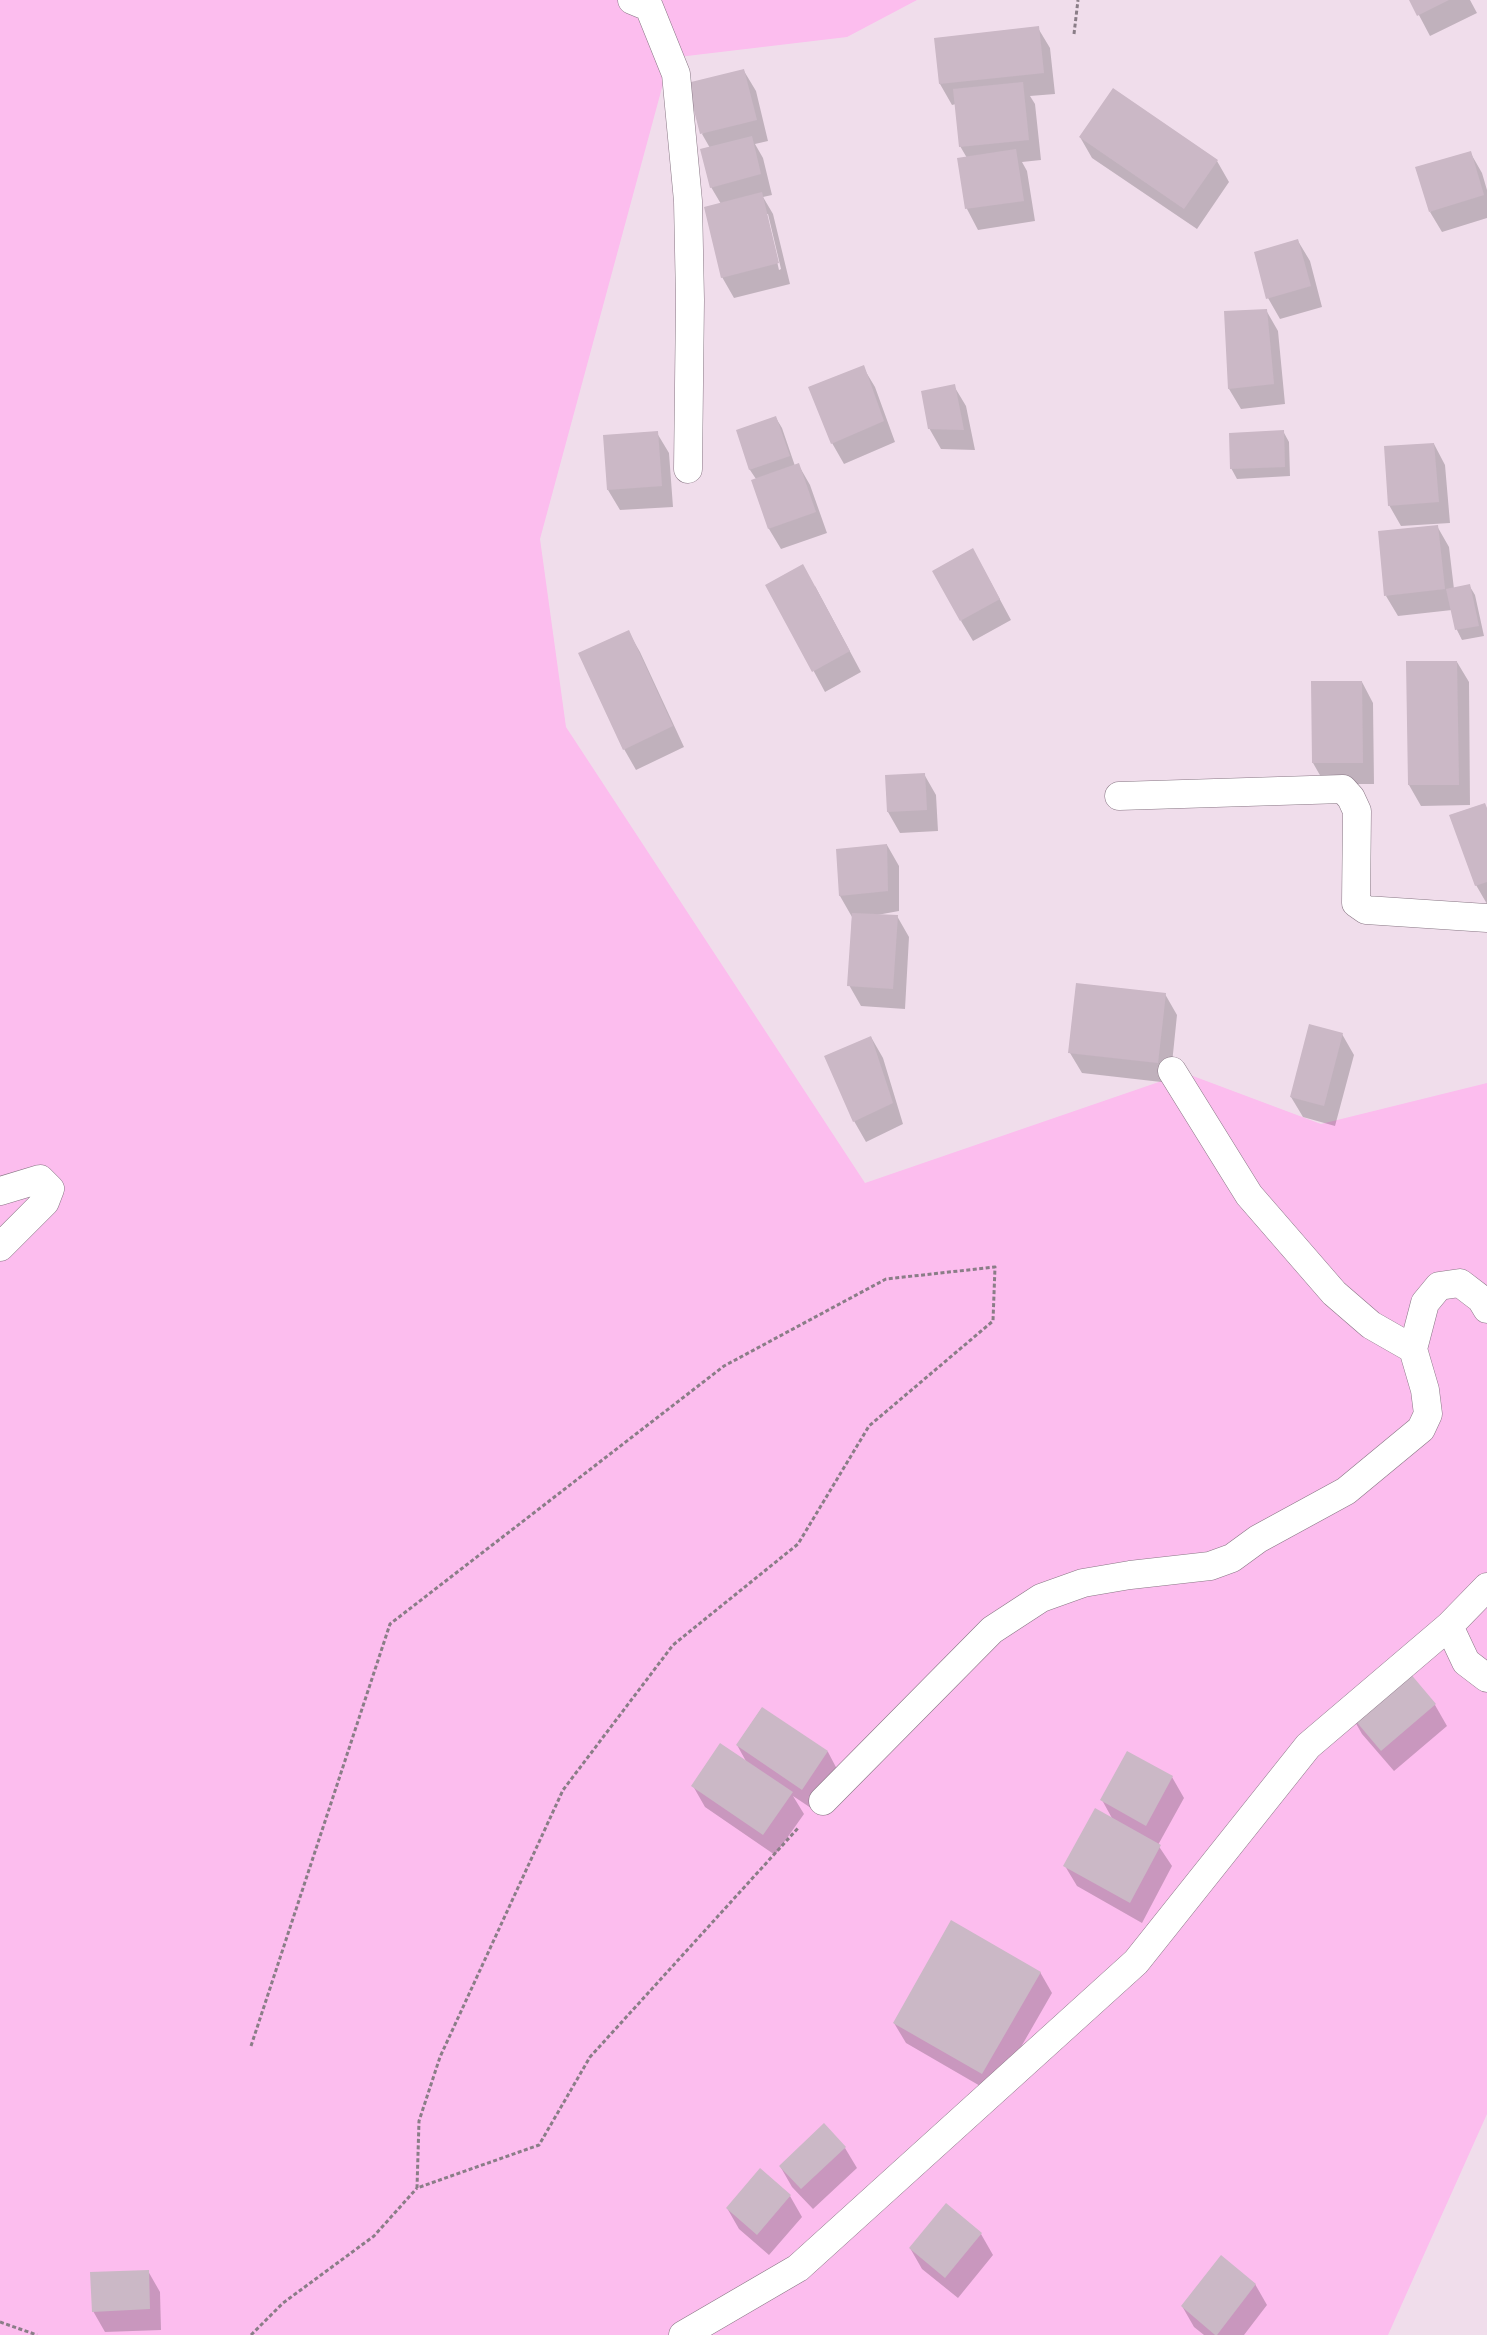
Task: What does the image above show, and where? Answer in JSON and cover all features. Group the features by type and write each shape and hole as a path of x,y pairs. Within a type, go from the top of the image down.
{"street":[{"path":"632,0 649,7 676,74 688,201 690,300 688,469"},
{"path":"1118,796 1343,789 1351,798 1357,811 1356,903 1366,910 1487,918"},
{"path":"1172,1071 1249,1196 1334,1293 1371,1325 1413,1349"},
{"path":"0,1191 40,1179 50,1189 45,1202 0,1248"},
{"path":"823,1801 992,1630 1041,1598 1083,1583 1130,1575 1210,1566 1232,1558 1258,1539 1346,1491 1421,1429 1428,1414 1425,1390 1413,1349 1425,1303 1439,1286 1460,1283 1481,1299 1487,1309"},
{"path":"683,2335 798,2268 1136,1962 1308,1746 1449,1626 1487,1587"},
{"path":"1449,1626 1466,1662 1487,1678"}],"path":[{"path":"1074,34 1078,0"},
{"path":"251,2046 390,1624 724,1366 886,1278 995,1267 993,1322 869,1426 798,1544 673,1645 563,1790 440,2058 419,2121 417,2188"},
{"path":"251,2335 284,2302 374,2236 417,2188 539,2145 590,2057 823,1801"},
{"path":"0,2322 37,2335"}],"shaded area":[{"path":"0,0 917,0 847,37 670,58 540,539 566,727 865,1183 1185,1073 1321,1124 1487,1083 1487,2114 1388,2335 0,2335"}],"building":[{"path":"1409,0 1449,0 1417,16"},
{"path":"1039,26 1044,73 939,84 934,38"},
{"path":"744,69 757,120 700,134 687,83"},
{"path":"1023,82 1029,140 959,147 953,89"},
{"path":"1113,88 1218,160 1184,209 1079,137"},
{"path":"752,136 761,174 710,188 700,149"},
{"path":"1016,149 1024,201 965,209 957,158"},
{"path":"1471,151 1484,195 1429,212 1415,167"},
{"path":"762,192 779,263 721,278 704,207"},
{"path":"1298,239 1311,286 1266,299 1254,252"},
{"path":"1267,309 1274,384 1228,389 1224,311"},
{"path":"864,365 884,421 831,444 808,387"},
{"path":"955,384 964,430 928,429 921,391"},
{"path":"776,416 790,456 749,470 736,430"},
{"path":"1284,430 1285,467 1230,469 1229,433"},
{"path":"658,431 662,486 607,490 603,435"},
{"path":"1434,443 1439,502 1388,506 1384,446"},
{"path":"799,463 816,512 768,529 751,480"},
{"path":"1438,525 1445,589 1384,596 1378,531"},
{"path":"973,548 1000,599 960,621 932,571"},
{"path":"803,564 850,651 812,672 765,585"},
{"path":"1470,584 1479,626 1455,630 1446,589"},
{"path":"629,630 673,726 623,750 578,653"},
{"path":"1406,661 1457,661 1459,785 1408,785"},
{"path":"1311,681 1362,681 1363,763 1312,763"},
{"path":"925,773 927,810 887,812 885,775"},
{"path":"1485,803 1487,808 1487,882 1475,886 1449,815"},
{"path":"887,844 888,891 839,896 836,849"},
{"path":"852,913 898,915 893,989 847,986"},
{"path":"1076,983 1166,993 1158,1063 1068,1053"},
{"path":"1309,1024 1343,1033 1324,1106 1290,1097"},
{"path":"871,1036 893,1103 853,1122 824,1056"},
{"path":"1404,1666 1436,1704 1381,1751 1349,1713"},
{"path":"762,1707 828,1751 802,1790 736,1745"},
{"path":"720,1743 793,1792 763,1835 691,1786"},
{"path":"1127,1751 1173,1776 1146,1826 1100,1800"},
{"path":"1095,1808 1161,1845 1130,1903 1063,1866"},
{"path":"951,1920 1041,1972 982,2074 893,2023"},
{"path":"824,2123 846,2147 801,2189 779,2166"},
{"path":"760,2168 791,2195 757,2235 726,2208"},
{"path":"946,2203 982,2233 945,2278 909,2248"},
{"path":"1221,2255 1256,2284 1217,2335 1215,2335 1181,2306"},
{"path":"149,2270 150,2309 92,2312 90,2272"}]}
